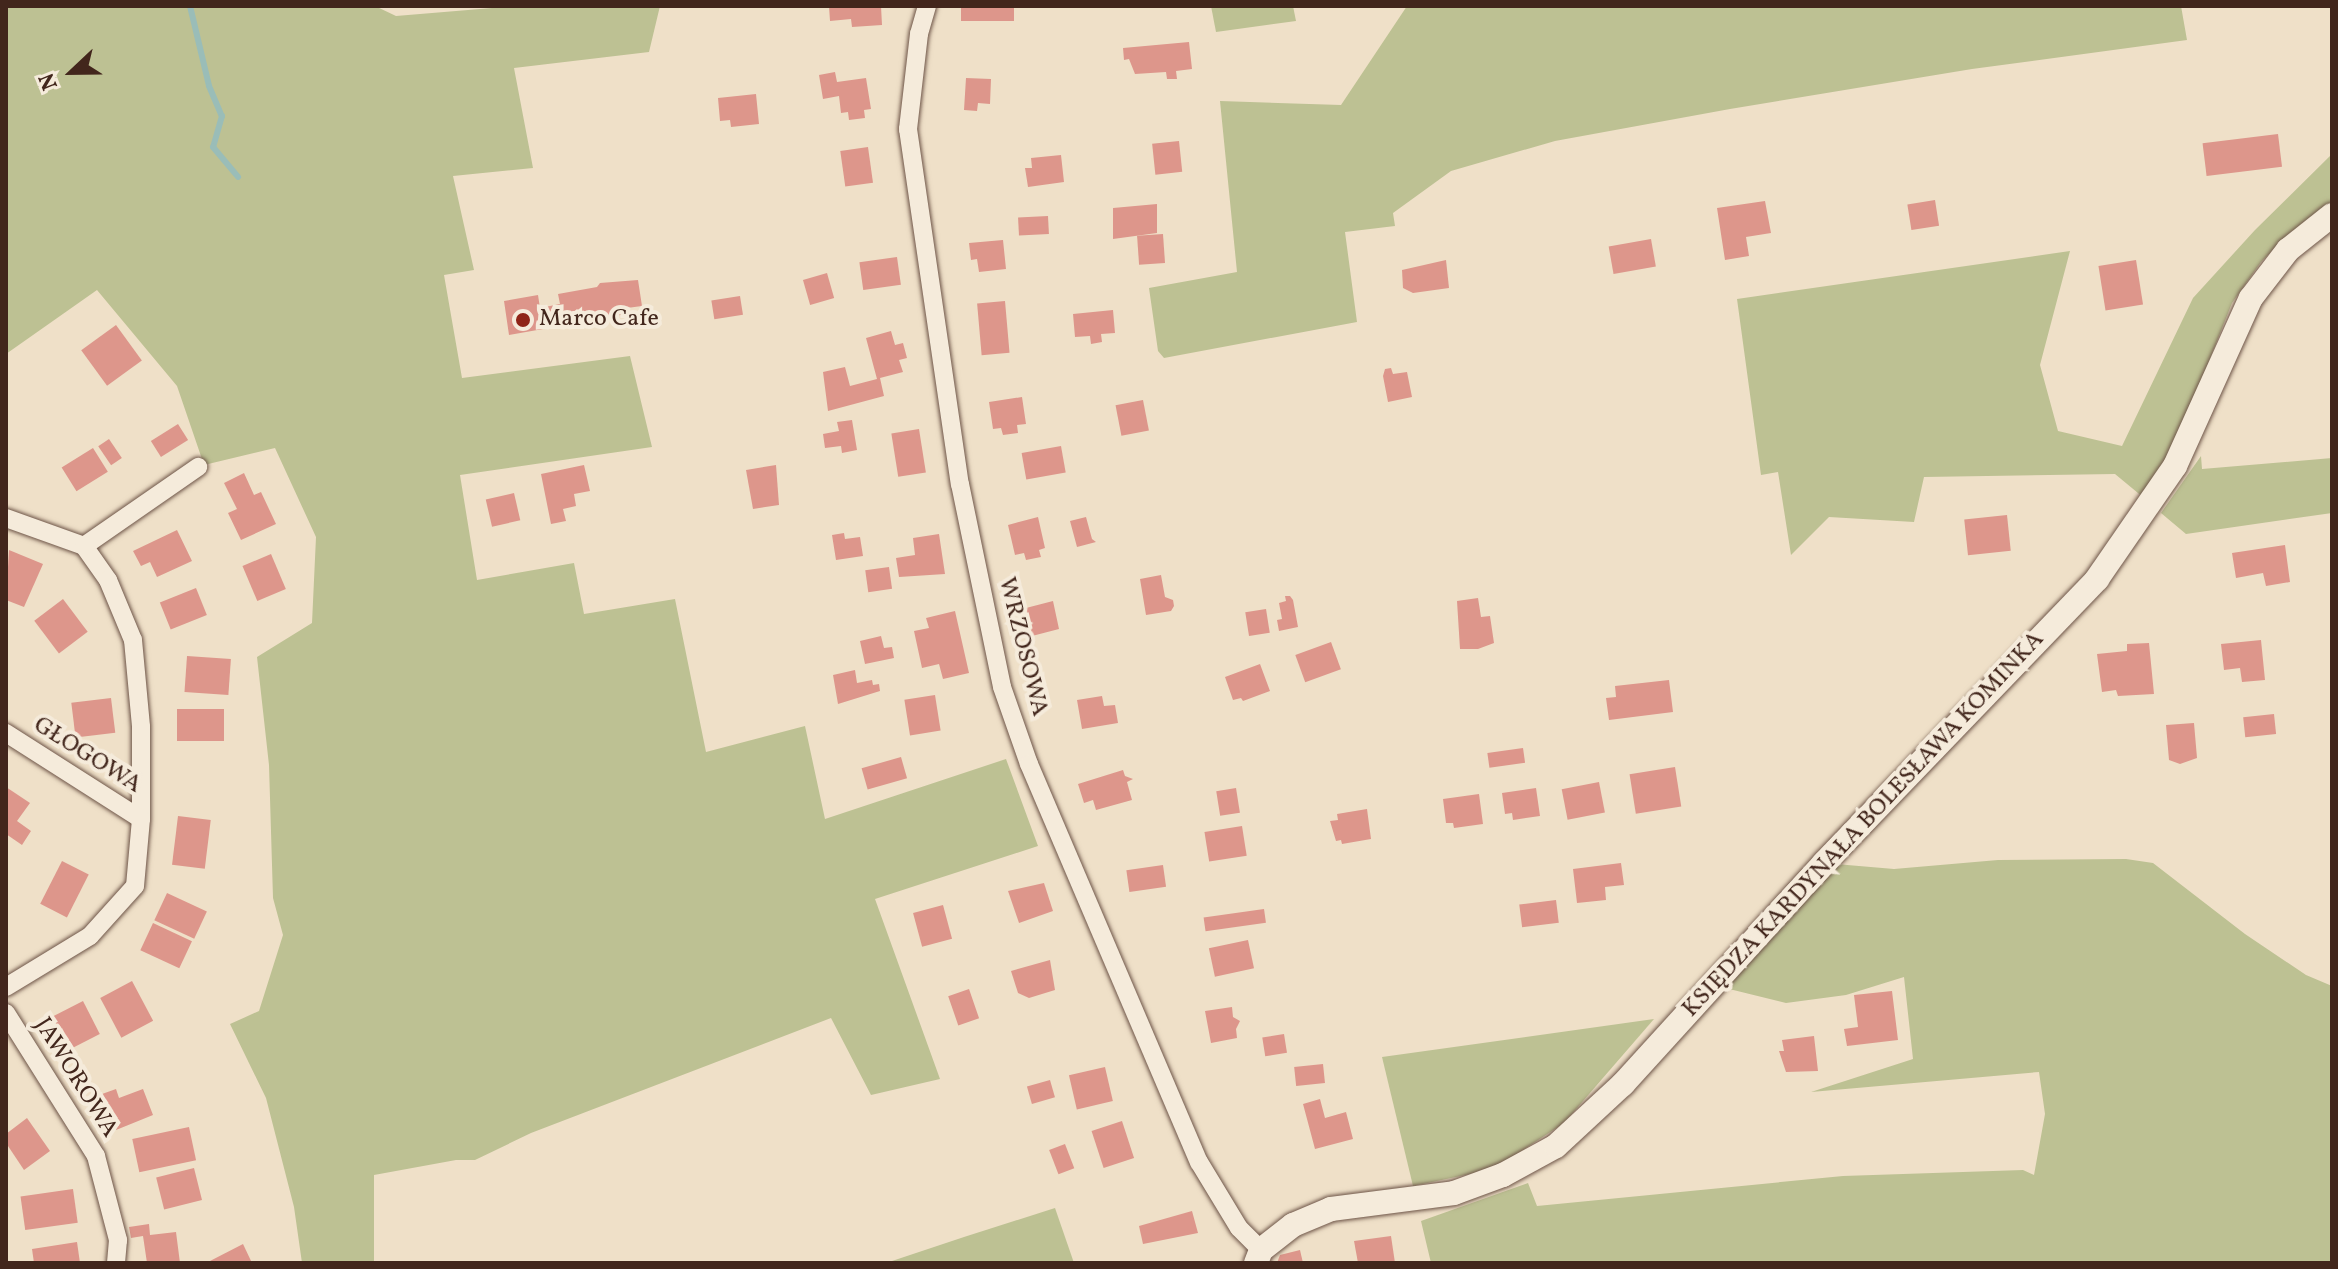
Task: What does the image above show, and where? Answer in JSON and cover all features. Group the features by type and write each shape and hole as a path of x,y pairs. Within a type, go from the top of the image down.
{"street":[{"name":"WRZOSOWA","path":"927,6 919,34 908,129 960,484 1002,687 1029,764 1199,1162 1259,1257"},
{"name":"KSIĘDZA KARDYNAŁA BOLESŁAWA KOMINKA","path":"1259,1257 1293,1225 1331,1209 1454,1193 1503,1175 1556,1146 1623,1084 1824,863 2097,579 2175,466 2251,298 2288,250 2332,215"},
{"path":"84,546 198,467"},
{"path":"6,518 84,546 108,580 133,640 141,727 141,819 135,886 90,936 6,987"},
{"name":"GŁOGOWA","path":"6,733 141,819"},
{"name":"JAWOROWA","path":"6,1013 96,1156 118,1240 116,1263"}],"green space":[{"path":"6,6 375,6 396,16 516,6 660,6 649,52 514,68 533,168 453,176 474,270 444,275 462,378 630,356 652,447 460,475 477,580 574,563 584,614 675,599 706,752 805,726 825,819 1006,759 1038,846 875,899 940,1079 871,1095 831,1018 531,1133 475,1160 456,1160 374,1175 374,1263 302,1263 294,1207 266,1098 230,1024 259,1011 283,935 273,898 269,765 257,657 312,623 316,537 275,448 204,465 177,386 97,290 6,354"},
{"path":"1211,6 1293,6 1296,21 1216,32"},
{"path":"1407,6 2181,6 2187,40 1972,69 1730,109 1555,141 1451,171 1393,213 1395,226 1345,232 1357,322 1164,358 1158,351 1149,288 1237,272 1220,101 1341,105"},
{"path":"2332,154 2332,205 2285,238 2261,262 2232,303 2173,452 2144,498 2115,474 1924,477 1914,522 1829,517 1791,555 1778,472 1761,475 1737,299 2070,251 2040,365 2058,431 2122,446 2193,298 2255,230"},
{"path":"2201,456 2202,469 2332,458 2332,513 2186,534 2161,513"},
{"path":"2126,859 2153,863 2245,934 2306,975 2332,986 2332,1263 1431,1263 1421,1221 1528,1183 1537,1206 1843,1176 2023,1170 2034,1175 2045,1114 2039,1072 1811,1092 1913,1059 1904,977 1846,995 1786,1003 1713,985 1824,863 1894,869 1998,860"},
{"path":"1654,1019 1564,1123 1494,1169 1413,1186 1382,1057"},
{"path":"1055,1208 1074,1263 886,1263 964,1237"}],"building":[{"path":"829,6 881,6 882,25 852,27 851,19 830,21"},
{"path":"961,6 1014,6 1014,21 961,21"},
{"path":"1189,42 1192,69 1176,71 1177,79 1167,79 1166,72 1135,74 1129,59 1124,60 1123,48"},
{"path":"835,72 837,82 866,78 871,109 864,110 865,118 849,120 848,112 841,113 839,96 823,99 819,75"},
{"path":"966,78 991,79 990,104 978,103 977,111 964,110"},
{"path":"756,94 759,124 731,127 730,120 720,121 718,98"},
{"path":"2278,134 2282,167 2207,176 2203,143"},
{"path":"1179,141 1182,172 1155,175 1152,144"},
{"path":"868,147 873,183 845,187 840,151"},
{"path":"1061,155 1064,182 1028,187 1025,168 1032,168 1031,158"},
{"path":"1935,200 1939,226 1911,230 1907,204"},
{"path":"1765,201 1771,233 1746,237 1749,256 1725,260 1717,208"},
{"path":"1157,204 1157,233 1113,239 1113,208"},
{"path":"1048,216 1049,234 1019,236 1018,218"},
{"path":"1163,234 1165,263 1139,265 1137,236"},
{"path":"1651,239 1656,267 1614,274 1609,246"},
{"path":"1003,240 1006,269 979,272 977,259 971,260 969,243"},
{"path":"897,257 901,285 863,290 859,262"},
{"path":"1446,260 1449,288 1413,293 1403,288 1402,270"},
{"path":"2136,260 2143,304 2106,310 2098,266"},
{"path":"827,273 834,298 810,305 803,280"},
{"path":"638,280 642,306 627,308 628,314 563,323 561,315 542,318 543,329 509,335 504,301 538,295 540,308 560,304 558,294 597,287 600,283"},
{"path":"740,296 743,315 714,319 711,301"},
{"path":"1005,301 1010,353 982,355 977,303"},
{"path":"1113,310 1115,333 1101,334 1102,342 1091,344 1090,336 1075,337 1073,314"},
{"path":"116,325 142,361 107,386 81,350"},
{"path":"891,331 895,345 903,343 907,358 899,360 903,372 880,378 884,396 828,411 823,372 845,367 850,386 877,379 866,338"},
{"path":"1391,368 1393,374 1407,372 1412,397 1388,402 1383,376 1385,369"},
{"path":"1022,397 1026,424 1017,425 1018,433 1003,435 1001,428 993,429 989,402"},
{"path":"1143,400 1149,430 1121,436 1116,405"},
{"path":"852,420 857,450 842,453 841,446 825,448 823,434 839,431 837,422"},
{"path":"178,424 188,440 161,457 151,441"},
{"path":"919,429 926,472 898,477 891,433"},
{"path":"109,439 122,458 111,465 98,446"},
{"path":"1061,446 1066,473 1026,480 1022,453"},
{"path":"93,448 108,472 76,491 62,468"},
{"path":"584,465 590,491 574,494 576,506 563,509 566,521 551,524 541,474"},
{"path":"776,465 779,505 753,509 746,470"},
{"path":"244,473 254,495 261,492 276,524 241,540 228,513 237,509 224,483"},
{"path":"514,493 520,520 492,527 486,500"},
{"path":"2007,515 2011,551 1968,555 1964,519"},
{"path":"1038,517 1045,548 1039,550 1041,557 1026,560 1024,553 1015,555 1008,525"},
{"path":"1086,517 1092,539 1096,542 1077,547 1070,521"},
{"path":"177,530 192,561 157,577 150,562 141,566 133,551"},
{"path":"844,533 845,539 860,537 863,556 836,560 832,535"},
{"path":"939,534 945,574 899,577 896,558 915,555 913,538"},
{"path":"2285,545 2290,582 2266,586 2263,573 2236,578 2232,553"},
{"path":"9,550 43,564 24,607 6,600"},
{"path":"271,554 286,589 257,601 242,566"},
{"path":"889,567 892,589 868,592 865,570"},
{"path":"1161,575 1165,597 1173,600 1174,606 1171,611 1146,615 1140,579"},
{"path":"196,588 207,615 171,629 160,603"},
{"path":"1285,596 1293,600 1298,627 1279,631 1277,620 1282,619 1279,603 1286,601"},
{"path":"1478,598 1481,617 1490,616 1494,643 1478,649 1460,649 1457,601"},
{"path":"63,599 88,632 59,653 34,621"},
{"path":"1053,601 1059,629 1032,636 1031,630 1022,632 1020,622 1029,620 1026,608"},
{"path":"1266,609 1270,633 1249,636 1245,612"},
{"path":"955,611 969,673 943,679 939,664 922,668 914,631 929,628 926,618"},
{"path":"881,636 884,648 892,647 894,658 865,664 860,641"},
{"path":"2261,640 2265,680 2242,682 2240,668 2224,670 2221,644"},
{"path":"1331,642 1341,669 1305,682 1295,655"},
{"path":"2149,643 2154,694 2118,696 2116,690 2102,692 2097,654 2127,651 2127,644"},
{"path":"187,656 231,659 228,695 184,692"},
{"path":"1260,664 1270,691 1243,701 1241,698 1233,700 1225,677"},
{"path":"855,670 857,683 872,680 873,685 879,684 880,691 838,704 833,675"},
{"path":"1669,680 1673,712 1609,720 1606,698 1616,697 1615,686"},
{"path":"935,695 941,731 910,735 904,700"},
{"path":"1102,696 1104,706 1115,705 1118,723 1082,729 1077,700"},
{"path":"111,698 115,733 76,738 71,703"},
{"path":"177,709 224,709 224,741 177,741"},
{"path":"2274,714 2276,734 2245,737 2243,717"},
{"path":"2194,723 2197,758 2180,764 2169,760 2166,725"},
{"path":"1523,748 1525,763 1489,768 1487,753"},
{"path":"901,757 907,778 868,789 862,768"},
{"path":"1675,767 1681,807 1636,814 1630,774"},
{"path":"1123,770 1125,776 1133,779 1127,782 1132,800 1096,810 1093,800 1084,803 1078,784"},
{"path":"1599,782 1605,812 1568,820 1562,789"},
{"path":"6,787 30,803 17,821 31,831 22,845 6,834"},
{"path":"1236,788 1240,813 1220,816 1216,791"},
{"path":"1536,788 1540,816 1513,820 1512,813 1505,814 1502,793"},
{"path":"1479,794 1483,824 1454,828 1453,823 1446,823 1443,799"},
{"path":"1367,809 1371,839 1342,844 1341,840 1336,841 1330,821 1338,820 1337,814"},
{"path":"178,816 211,820 205,869 172,865"},
{"path":"1242,826 1247,856 1209,862 1204,832"},
{"path":"62,861 89,875 67,917 40,904"},
{"path":"1621,863 1624,885 1605,887 1606,900 1577,903 1573,869"},
{"path":"1163,865 1166,887 1129,892 1126,870"},
{"path":"1044,883 1053,911 1019,923 1008,891"},
{"path":"167,893 207,912 194,939 154,920"},
{"path":"1556,900 1559,923 1522,927 1519,905"},
{"path":"943,905 952,939 922,947 913,913"},
{"path":"1264,909 1266,923 1206,931 1204,917"},
{"path":"153,923 192,941 179,968 140,950"},
{"path":"1248,940 1254,968 1215,977 1209,948"},
{"path":"1050,960 1055,990 1029,998 1018,993 1011,971"},
{"path":"132,981 153,1021 121,1038 100,998"},
{"path":"969,989 979,1018 958,1025 948,996"},
{"path":"1892,991 1898,1040 1847,1046 1844,1029 1858,1027 1854,995"},
{"path":"83,1001 100,1034 70,1049 53,1016"},
{"path":"1232,1007 1233,1017 1240,1021 1236,1029 1237,1038 1211,1043 1205,1011"},
{"path":"1284,1034 1287,1053 1265,1056 1262,1037"},
{"path":"1814,1036 1818,1071 1786,1072 1779,1051 1784,1051 1782,1040"},
{"path":"1323,1064 1325,1083 1296,1086 1294,1067"},
{"path":"1105,1067 1113,1101 1077,1109 1069,1075"},
{"path":"1050,1080 1055,1097 1032,1104 1027,1087"},
{"path":"116,1089 119,1098 143,1089 153,1115 116,1130 102,1094"},
{"path":"1320,1099 1325,1118 1346,1112 1353,1139 1315,1149 1303,1104"},
{"path":"27,1118 50,1151 24,1170 6,1143 6,1134"},
{"path":"1122,1121 1134,1158 1104,1168 1092,1131"},
{"path":"189,1127 196,1160 139,1172 132,1139"},
{"path":"1065,1144 1074,1168 1058,1174 1049,1150"},
{"path":"194,1168 202,1200 164,1209 156,1177"},
{"path":"73,1189 78,1223 25,1230 21,1196"},
{"path":"1192,1211 1198,1233 1143,1244 1139,1226"},
{"path":"149,1224 150,1235 176,1232 180,1263 147,1263 143,1236 131,1238 129,1227"},
{"path":"1391,1236 1395,1263 1358,1263 1354,1241"},
{"path":"77,1242 80,1263 34,1263 32,1249"},
{"path":"243,1244 252,1263 210,1261"},
{"path":"1300,1250 1303,1263 1277,1263 1280,1255"}],"waterway":[{"path":"190,6 209,86 222,116 213,147 238,177"}],"place":[{"name":"Marco Cafe","path":"523,320"}]}
